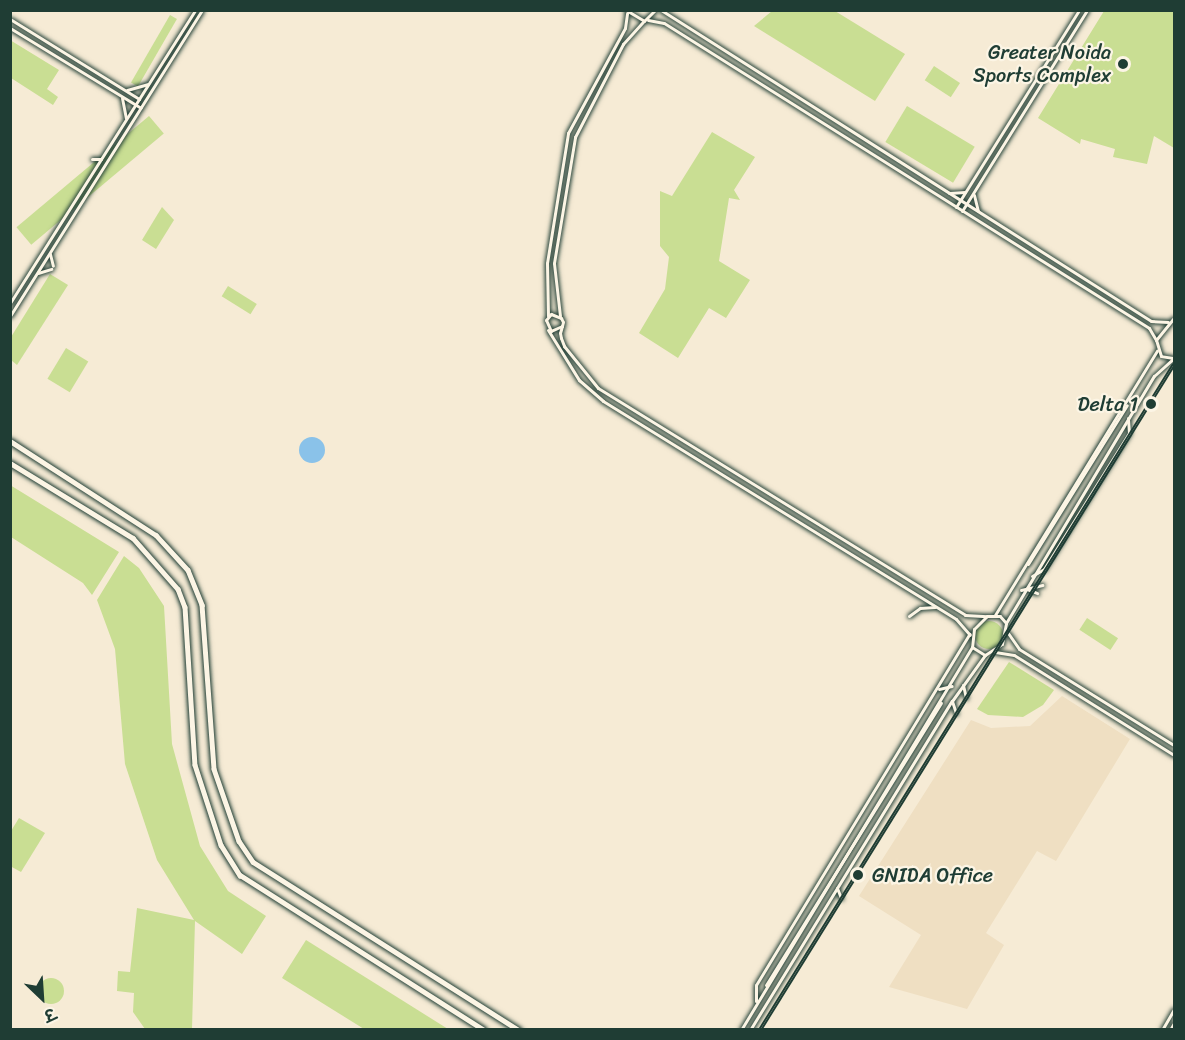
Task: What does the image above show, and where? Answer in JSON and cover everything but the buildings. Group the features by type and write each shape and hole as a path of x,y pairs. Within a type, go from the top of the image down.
{"main road":[{"path":"10,441 156,535 188,570 202,605 214,769 239,841 253,862 519,1029"},
{"path":"10,463 133,538 178,589 185,607 195,765 220,845 240,875 484,1029"}],"street":[{"path":"10,303 195,10"},
{"path":"10,316 202,10"},
{"path":"655,10 623,44 575,136 554,263 555,301 561,318 568,355 604,392 964,615 994,615 1006,623"},
{"path":"661,10 944,192 1151,321 1168,322"},
{"path":"956,207 1079,10"},
{"path":"962,211 1087,10"},
{"path":"741,1029 953,686 972,647 970,635 936,607 603,401 579,380 548,329 547,263 567,133 626,28 627,12 646,20 664,23 1149,328 1156,340 1157,351 1128,404 1028,566 994,615"},
{"path":"10,19 144,103"},
{"path":"10,28 141,108"},
{"path":"125,90 149,83"},
{"path":"121,96 126,119"},
{"path":"92,159 101,159"},
{"path":"89,165 93,171"},
{"path":"944,192 965,192"},
{"path":"974,193 978,213"},
{"path":"38,273 52,268 50,254"},
{"path":"548,316 561,318"},
{"path":"1156,340 1168,322 1174,318"},
{"path":"548,329 562,326"},
{"path":"994,652 1006,629 1006,623 1021,590 1154,376 1174,358 1157,351"},
{"path":"1030,577 1044,569 1129,433 1128,418"},
{"path":"1021,590 1042,585"},
{"path":"1027,589 1037,593"},
{"path":"909,616 920,608 936,607"},
{"path":"756,1003 756,985 970,635 987,616"},
{"path":"1006,629 1019,649 1174,745"},
{"path":"972,647 985,655"},
{"path":"750,1029 952,701 985,655 994,652 1010,653 1174,754"},
{"path":"963,685 966,698"},
{"path":"939,689 953,686"},
{"path":"1080,703 1083,698"},
{"path":"952,701 956,713"},
{"path":"837,887 841,898"},
{"path":"1162,1029 1174,1009"},
{"path":"1170,1029 1174,1023"}],"shaded area":[{"path":"1062,696 1130,739 1056,861 1037,851 986,933 1004,945 967,1009 889,987 921,935 859,896 971,720 991,728 1030,726"}],"green space":[{"path":"772,11 835,11 905,54 875,101 754,26"},
{"name":"Greater Noida Sports Complex","path":"1104,11 1174,11 1174,148 1154,136 1147,164 1113,157 1115,149 1081,139 1080,144 1038,118"},
{"path":"170,15 177,19 138,87 131,83"},
{"path":"10,40 59,70 47,89 58,97 53,105 11,78"},
{"path":"934,66 960,83 951,97 925,80"},
{"path":"907,106 975,147 953,183 885,142"},
{"path":"149,116 164,134 31,245 16,227"},
{"path":"712,132 755,157 734,190 740,200 729,198 719,261 750,280 726,318 709,308 678,358 639,333 665,289 669,257 660,246 660,191 672,196"},
{"path":"162,207 174,220 156,249 142,240"},
{"path":"50,274 68,285 17,365 11,360 11,337"},
{"path":"228,286 257,304 250,314 222,296"},
{"path":"66,348 88,361 70,392 47,379"},
{"path":"10,485 119,552 92,595 83,583 11,537"},
{"path":"124,556 139,568 164,606 172,744 200,846 228,891 266,916 242,954 195,921 192,1029 145,1029 133,1012 134,993 117,991 118,971 130,972 137,908 194,920 157,860 125,764 115,649 97,600"},
{"path":"1087,618 1118,638 1110,650 1079,630"},
{"path":"989,621 999,625 1003,635 999,645 989,649 979,645 975,635 979,625"},
{"path":"1009,662 1054,690 1043,705 1023,717 988,715 977,709"},
{"path":"19,818 45,833 21,872 10,866 11,831"},
{"path":"306,940 448,1029 364,1029 282,978"},
{"path":"51,978 61,981 64,991 61,1001 51,1004 41,1001 38,991 41,981"}],"water":[{"path":"312,437 321,441 325,450 321,459 312,463 303,459 299,450 303,441"}],"railway":[{"path":"760,1030 1174,364"}],"place":[{"name":"Greater Noida Sports Complex","path":"1123,64"},
{"name":"Delta 1","path":"1151,404"},
{"name":"GNIDA Office","path":"858,875"}]}
